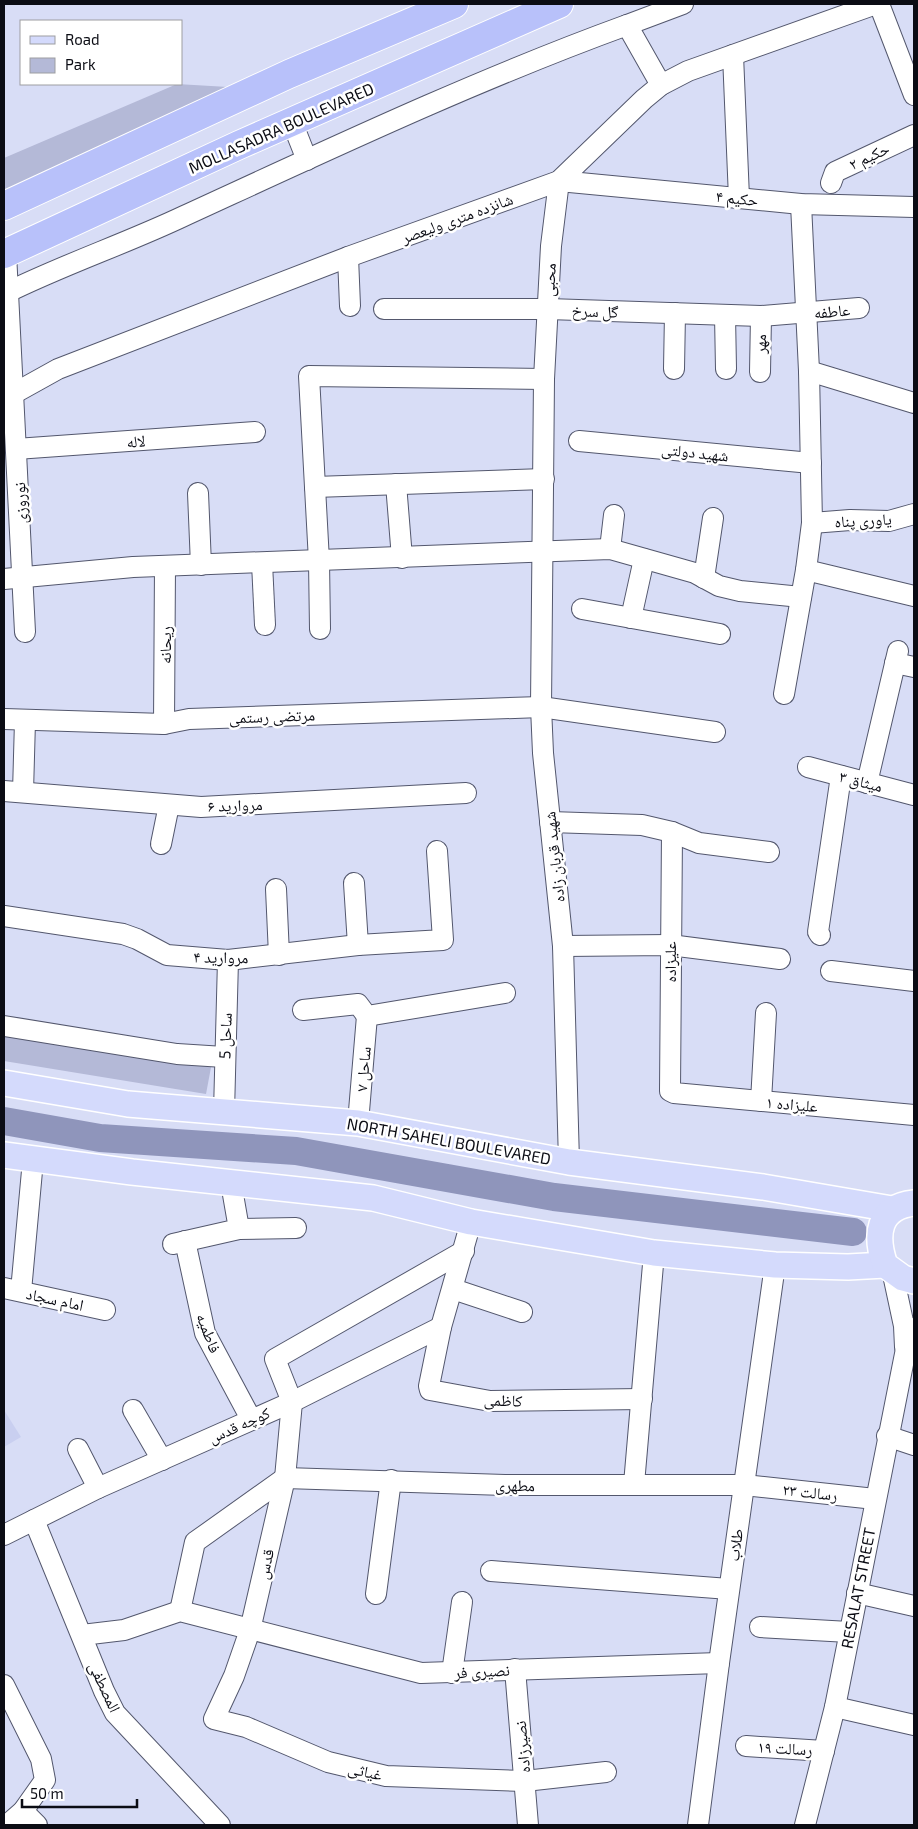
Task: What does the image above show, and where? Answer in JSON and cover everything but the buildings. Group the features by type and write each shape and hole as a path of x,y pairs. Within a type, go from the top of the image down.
{"highway":[{"path":"4,206 289,74 454,4"},
{"name":"MOLLASADRA BOULEVARED","path":"5,254 292,122 559,4"}],"main road":[{"name":"NORTH SAHELI BOULEVARED","path":"4,1083 128,1104 358,1123 569,1162 903,1206"},
{"path":"4,1155 372,1198 470,1222 654,1253 775,1265 888,1268"},
{"path":"903,1206 884,1218 880,1230 880,1251 888,1268 902,1278 914,1281"}],"street":[{"path":"6,293 156,229 544,55 683,4"},
{"path":"877,4 906,54 914,95"},
{"name":"شانزده متری ولیعصر","path":"8,397 58,369 348,257 559,182 661,85 688,71 877,4"},
{"path":"627,25 661,85"},
{"path":"733,55 739,198"},
{"path":"292,122 307,160"},
{"name":"حکیم ۲","path":"831,183 834,172 914,134"},
{"name":"حکیم ۴","path":"559,182 801,204 914,207"},
{"name":"محبی","path":"544,480 544,380 551,246 559,182"},
{"path":"784,694 802,597 812,523 809,371 801,204"},
{"name":"نوروزی","path":"5,254 8,397 16,449 24,577 25,632"},
{"path":"348,257 350,306"},
{"name":"عاطفه","path":"805,313 859,308"},
{"name":"گل سرخ","path":"384,309 548,309 761,316 805,313"},
{"path":"674,369 675,313"},
{"path":"725,314 726,369"},
{"name":"مهر","path":"760,372 761,316"},
{"path":"809,371 914,403"},
{"path":"320,628 319,562 309,376 544,380"},
{"name":"لاله","path":"16,449 255,432"},
{"name":"شهید دولتی","path":"578,441 810,463"},
{"path":"315,486 544,480"},
{"name":"شهید قربان زاده","path":"544,480 541,707 543,753 563,946 569,1162"},
{"path":"396,484 402,558"},
{"path":"198,493 201,565"},
{"name":"یاوری پناه","path":"812,523 850,520 889,520 914,514"},
{"path":"610,549 614,515"},
{"path":"704,578 713,518"},
{"path":"4,579 96,569 319,562 610,549 694,573 720,586 740,591 802,597"},
{"path":"631,618 644,559"},
{"path":"262,563 266,625"},
{"name":"ریحانه","path":"164,724 166,566"},
{"path":"806,570 914,596"},
{"path":"582,609 720,634"},
{"path":"867,783 896,657 914,667"},
{"name":"مرتضی رستمی","path":"4,720 164,724 189,719 541,707 715,732"},
{"path":"13,792 25,720"},
{"name":"میثاق ۳","path":"808,767 914,795"},
{"path":"820,935 818,932 841,776"},
{"name":"مروارید ۶","path":"13,792 169,805 228,806 466,793"},
{"path":"161,844 169,805"},
{"path":"550,822 642,825 672,832 699,843 769,852"},
{"name":"علیزاده","path":"670,1091 672,832"},
{"name":"مروارید ۴","path":"4,916 123,934 137,939 166,955 228,960 358,945 443,940 437,851"},
{"path":"354,883 358,945"},
{"path":"276,889 279,955"},
{"path":"563,946 670,944 780,959"},
{"name":"ساحل 5","path":"224,1112 228,960"},
{"path":"831,971 914,981"},
{"path":"303,1010 358,1004 367,1016 504,993"},
{"path":"761,1101 766,1012"},
{"name":"ساحل ۷","path":"358,1123 367,1016"},
{"path":"4,1026 177,1054 224,1057"},
{"name":"علیزاده ۱","path":"670,1091 674,1093 914,1115"},
{"path":"12,1290 34,1160"},
{"path":"231,1183 239,1230 296,1228"},
{"path":"441,1327 464,1251 470,1222"},
{"name":"فاطمیه","path":"239,1230 179,1242 205,1333 250,1419"},
{"path":"292,1402 275,1359 464,1251"},
{"path":"634,1484 654,1253"},
{"name":"طلاب","path":"698,1825 718,1663 775,1265"},
{"path":"888,1268 904,1326 906,1349"},
{"path":"453,1289 522,1312"},
{"name":"امام سجاد","path":"12,1290 105,1310"},
{"name":"کوچه قدس","path":"4,1535 98,1488 292,1402 441,1327"},
{"name":"کاظمی","path":"441,1327 429,1386 434,1392 490,1401 642,1399"},
{"path":"906,1349 914,1328"},
{"name":"RESALAT STREET","path":"805,1825 835,1707 887,1436 906,1349"},
{"name":"قدس","path":"214,1719 234,1676 250,1630 285,1478 292,1402"},
{"path":"133,1410 162,1460"},
{"path":"887,1436 914,1445"},
{"path":"78,1449 98,1488"},
{"path":"82,1635 124,1630 180,1611 195,1542 285,1478"},
{"name":"مطهری","path":"285,1478 505,1485 744,1485"},
{"path":"376,1594 390,1480"},
{"name":"رسالت ۲۳","path":"744,1485 875,1498"},
{"name":"المصطفی","path":"34,1520 115,1713 220,1825"},
{"path":"492,1571 729,1589"},
{"path":"857,1593 914,1606"},
{"path":"452,1673 462,1602"},
{"name":"نصیری فر","path":"180,1611 407,1671 452,1673 515,1669 718,1663"},
{"path":"760,1627 849,1632"},
{"name":"نصیرزاده","path":"515,1669 528,1825"},
{"path":"4,1685 41,1760 44,1780 23,1811 7,1825"},
{"path":"835,1707 914,1725"},
{"name":"غیاثی","path":"214,1719 246,1727 328,1762 372,1774 417,1778 525,1781 606,1772"},
{"name":"رسالت ۱۹","path":"746,1746 824,1751"},
{"path":"23,1811 37,1825"}],"shaded area":[{"path":"4,1410 21,1437 4,1447"}],"green space":[{"path":"175,85 228,87 4,191 4,158"},
{"path":"4,1030 212,1062 206,1094 4,1061"}],"waterway":[{"path":"4,1121 100,1138 296,1151 554,1197 853,1232"}]}
